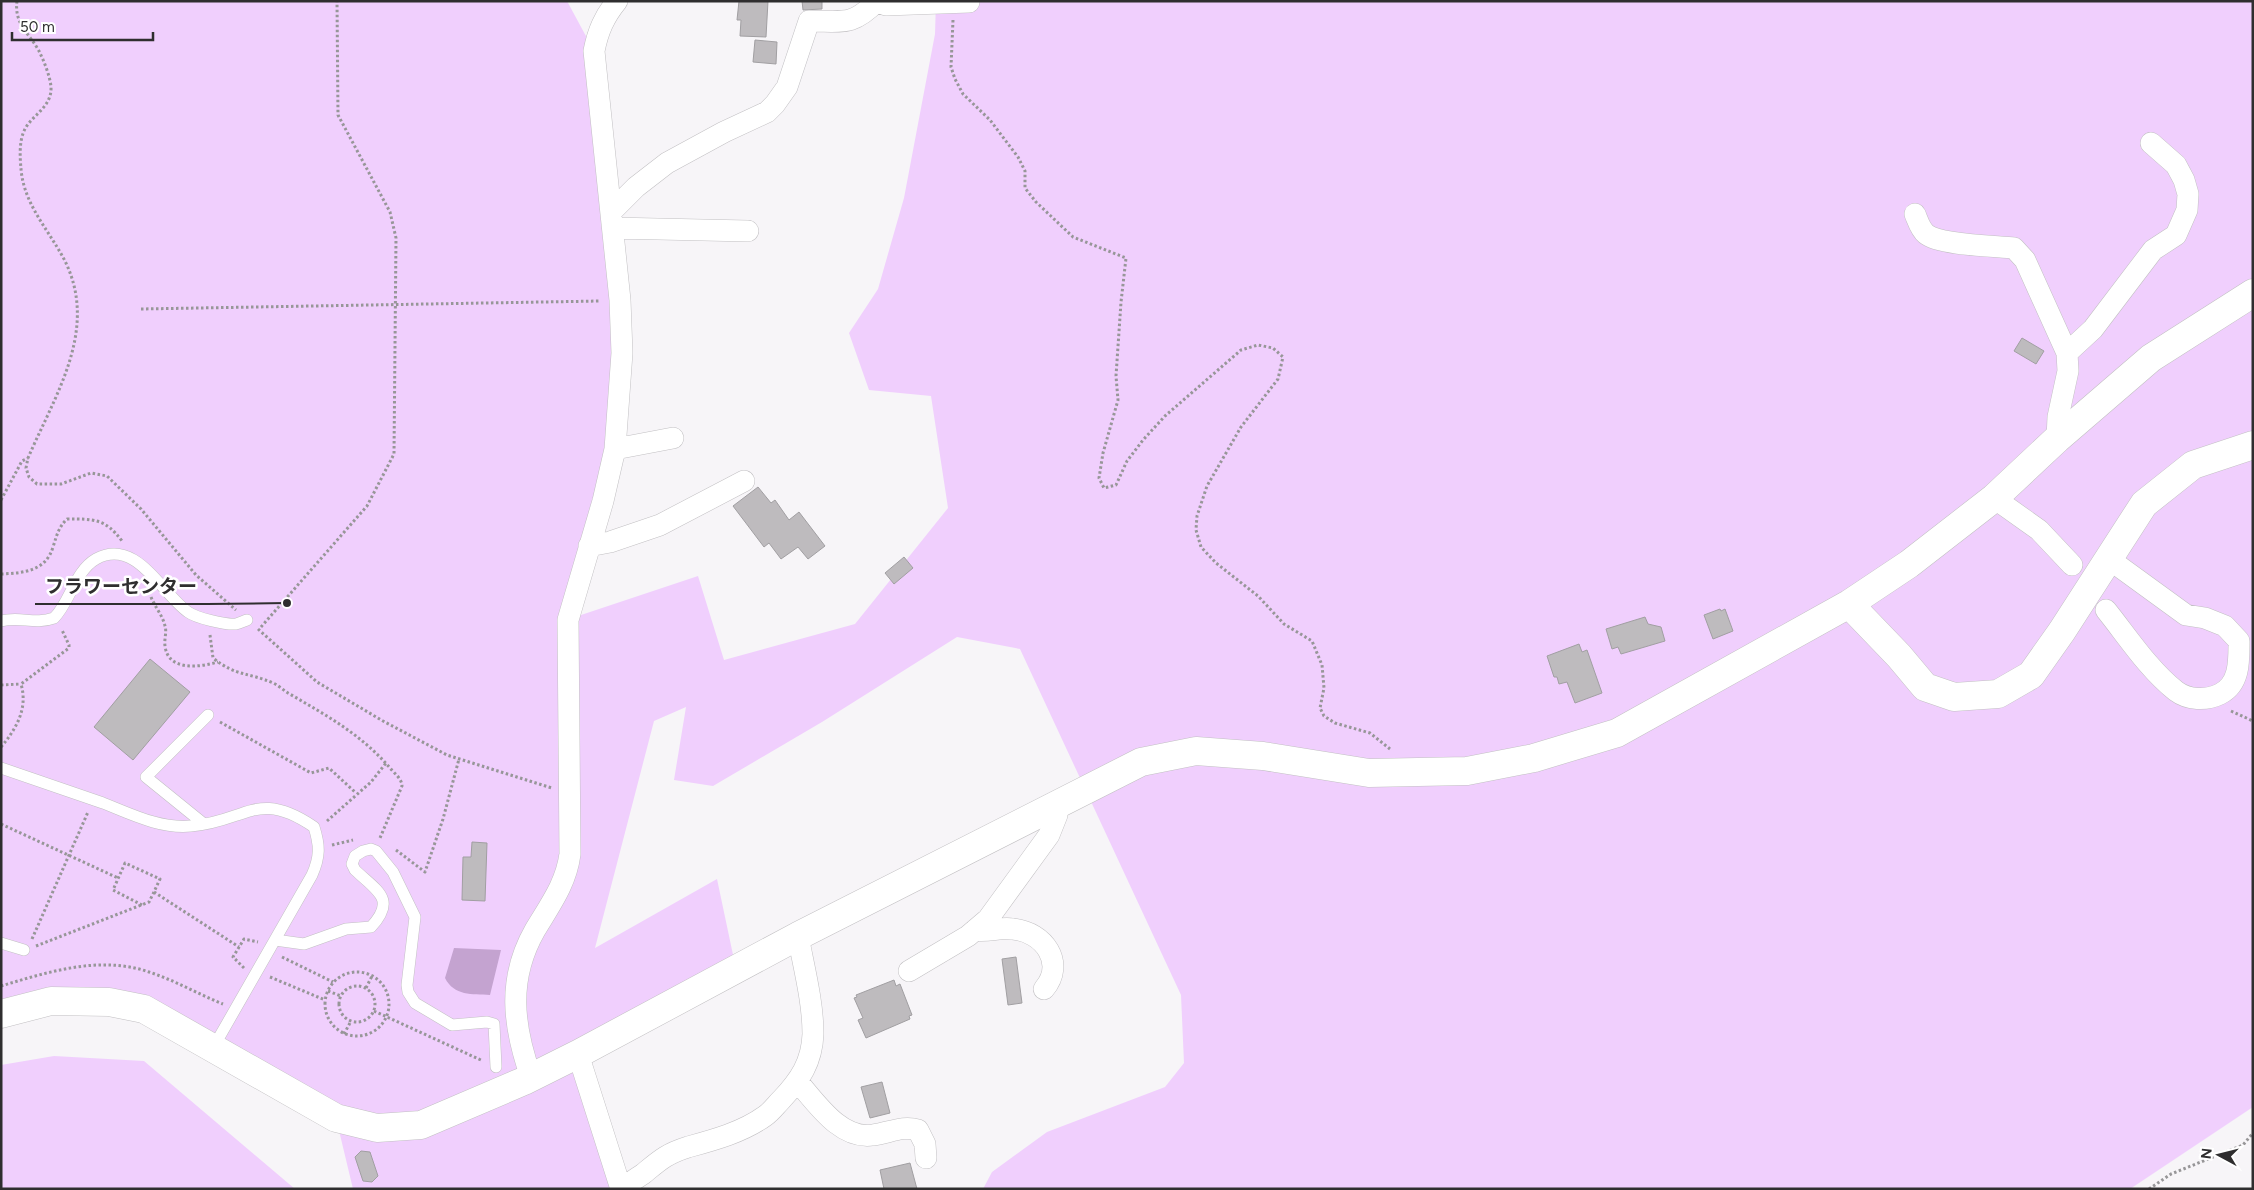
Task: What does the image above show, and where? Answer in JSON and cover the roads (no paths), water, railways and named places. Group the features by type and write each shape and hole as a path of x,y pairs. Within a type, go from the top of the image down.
{"street":[{"path":"531,1077 522,1051 515,1012 516,987 520,964 534,932 552,903 568,870 570,854 568,620 615,449 622,353 620,300 594,51 597,33 607,13 617,1"},
{"path":"612,220 636,187 667,163 724,132 767,112 775,104 787,87 808,21 851,21 863,15 877,1 886,5 959,3"},
{"path":"2067,353 2093,329 2153,250 2176,235 2187,210 2188,194 2176,164 2151,143"},
{"path":"1915,214 1926,234 1940,241 2014,248 2025,260 2067,353 2068,371 2058,417 2057,439"},
{"path":"612,220 748,231"},
{"path":"1,1014 51,1001 108,1002 144,1009 336,1118 376,1128 421,1124 531,1077 578,1054 798,936 1141,762 1196,750 1263,756 1369,773 1467,771 1534,758 1617,733 1849,604 1909,564 1994,498 2057,439 2151,358 2253,292"},
{"path":"615,449 673,438"},
{"path":"1849,604 1899,656 1924,687 1954,697 1998,694 2031,675 2144,504 2192,465 2253,445"},
{"path":"589,546 610,542 660,525 722,490 744,481"},
{"path":"1994,498 2039,530 2072,565"},
{"path":"2106,610 2153,667 2177,692 2189,697 2204,699 2225,691 2235,681 2240,662 2239,641 2225,626 2206,618 2186,615 2109,559"},
{"path":"909,971 975,930 988,919 1049,835 1057,815 1057,805"},
{"path":"975,930 988,932 1013,929 1031,935 1050,951 1053,966 1052,979 1044,989"},
{"path":"627,1189 630,1181 642,1174 657,1160 678,1150 709,1141 749,1125 766,1116 798,1082 810,1061 813,1034 808,987 798,936"},
{"path":"578,1054 620,1189"},
{"path":"798,1082 840,1126 852,1134 871,1136 909,1127 918,1130 925,1144 926,1158"}],"lane":[{"path":"1,621 21,619 38,622 51,619 58,614 83,571 95,559 112,554 129,557 140,563 188,612 209,619 236,624 247,620"},
{"path":"204,824 146,777 208,715"},
{"path":"1,768 161,824 191,826 258,808 272,808 290,812 314,827 320,848 319,858 312,875 213,1048"},
{"path":"272,946 304,944 346,928 371,927 385,904 383,898 355,870 352,864 355,856 363,851 371,849 376,851 393,872 415,918 407,985 408,992 415,1002 452,1025 487,1022 494,1024 496,1067"},
{"path":"1,943 26,950"}],"place":[{"name":"フラワーセンター","path":"287,603"}]}
